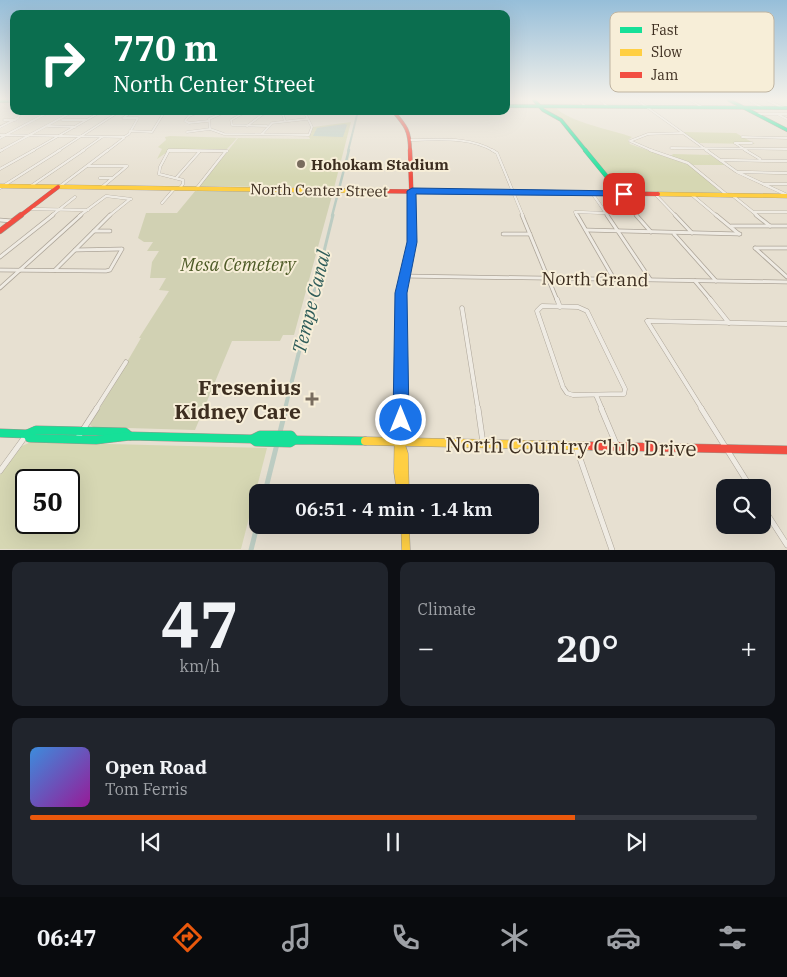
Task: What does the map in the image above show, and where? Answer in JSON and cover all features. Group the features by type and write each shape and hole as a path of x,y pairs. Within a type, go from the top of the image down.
{"main road":[{"path":"400,484 398,472 400,442 400,330 404,276 412,242 410,140 404,126"},
{"path":"565,126 621,194"},
{"name":"North Center Street","path":"1,187 787,196"},
{"path":"0,230 58,187"},
{"name":"North Country Club Drive","path":"0,433 27,434 36,430 82,431 125,432 130,436"},
{"name":"North Country Club Drive","path":"27,434 30,438 121,440 130,436 252,439 260,435 291,435 295,440"},
{"name":"North Country Club Drive","path":"252,439 256,442 271,443 290,443 295,440 787,450"},
{"path":"400,442 404,454 405,484"},
{"path":"405,534 406,550"}],"street":[{"path":"0,137 24,126"},
{"path":"0,152 48,126 75,126"},
{"path":"0,169 75,126"},
{"path":"1,187 97,126"},
{"path":"58,187 124,137 133,126"},
{"path":"130,131 152,132 156,126"},
{"path":"233,126 267,126"},
{"path":"262,134 267,126"},
{"path":"187,132 210,129 219,133 309,134 312,128 311,126"},
{"path":"672,126 737,172 787,196"},
{"path":"285,134 289,128"},
{"path":"682,133 650,133 630,141 688,163 770,226"},
{"path":"4,136 124,137"},
{"path":"30,187 102,136"},
{"path":"761,160 735,143 752,143 742,137 787,138"},
{"path":"410,140 452,140 474,143 497,153 560,306"},
{"path":"671,148 787,150"},
{"path":"162,203 184,182 160,175 159,173 166,153 169,150 227,151 196,189"},
{"path":"175,178 201,151"},
{"path":"720,160 786,161"},
{"path":"87,166 127,166 102,187"},
{"path":"737,172 787,173"},
{"path":"100,178 113,178"},
{"path":"760,184 787,184"},
{"path":"592,193 650,280"},
{"path":"655,194 692,233"},
{"path":"586,230 740,234 692,194"},
{"path":"0,288 106,196 131,198 93,231 54,271"},
{"path":"0,257 75,197"},
{"path":"29,209 88,210"},
{"path":"606,212 575,212 614,280"},
{"path":"634,212 651,232"},
{"path":"753,212 787,212"},
{"path":"112,214 118,214"},
{"path":"0,220 13,221"},
{"path":"731,226 787,226"},
{"path":"93,231 110,231"},
{"path":"674,233 716,281"},
{"path":"503,234 530,234"},
{"path":"787,248 755,248 787,277"},
{"path":"0,270 108,271 122,249 74,250"},
{"name":"North Grand","path":"404,276 787,282"},
{"path":"694,281 729,323"},
{"path":"542,306 560,306 578,307 587,311 625,389 624,394 619,396 573,395 567,393 563,387 536,311 542,306"},
{"path":"462,308 483,444"},
{"path":"744,479 647,321 787,324"},
{"path":"77,439 126,362"},
{"path":"596,395 617,447"},
{"path":"0,471 27,434"},
{"path":"575,446 612,550"},
{"path":"771,520 787,545"}],"green space":[{"path":"350,126 334,188 200,186 238,138 310,139 308,135 311,134 313,127"},
{"path":"568,126 595,126 632,137 628,140 630,144 689,165 722,193 622,192"},
{"path":"682,132 736,133 755,144 699,143"},
{"path":"165,137 237,138 226,150 170,150 157,159 162,149 158,147 166,140"},
{"path":"673,154 710,155 725,165 693,165 671,156"},
{"name":"Mesa Cemetery","path":"196,190 333,192 294,335 283,335 280,341 232,341 195,430 93,427 90,425 91,422 128,362 141,338 139,338 169,291 159,290 166,278 150,278 152,262 159,251 147,251 153,242 144,242 138,238 146,213 177,213"},
{"path":"31,442 267,448 258,484 249,484 249,518 241,549 0,549 0,475 22,446"}],"shaded area":[{"path":"347,126 343,137 313,136 317,128"}],"waterway":[{"name":"Tempe Canal","path":"348,151 354,126"},
{"name":"Tempe Canal","path":"332,216 349,150"},
{"name":"Tempe Canal","path":"312,300 333,215"},
{"name":"Tempe Canal","path":"285,409 312,299"},
{"name":"Tempe Canal","path":"267,484 286,408"},
{"name":"Tempe Canal","path":"251,550 255,534"}],"traffic: fast":[{"path":"566,126 621,194"},
{"path":"779,126 787,130"},
{"path":"0,433 27,434 36,430 125,432 130,436"},
{"path":"27,434 29,438 96,440 130,436 252,439 256,442 290,443 295,440 365,441"},
{"path":"252,439 260,435 291,435 295,440"}],"traffic: slow":[{"path":"0,186 366,191"},
{"path":"658,194 787,196"},
{"path":"400,484 398,472 401,293 407,267"},
{"path":"365,441 591,446"},
{"path":"401,445 404,454 405,484"},
{"path":"405,534 406,550"}],"traffic: jam":[{"path":"405,126 410,136 412,229 407,267"},
{"path":"0,231 58,187"},
{"path":"366,191 658,194"},
{"path":"591,446 787,450"}],"place":[{"name":"Hohokam Stadium","path":"301,164"},
{"name":"Fresenius Kidney Care","path":"312,399"}],"route":[{"path":"401,420 401,293 412,242 412,191 624,194"}]}
